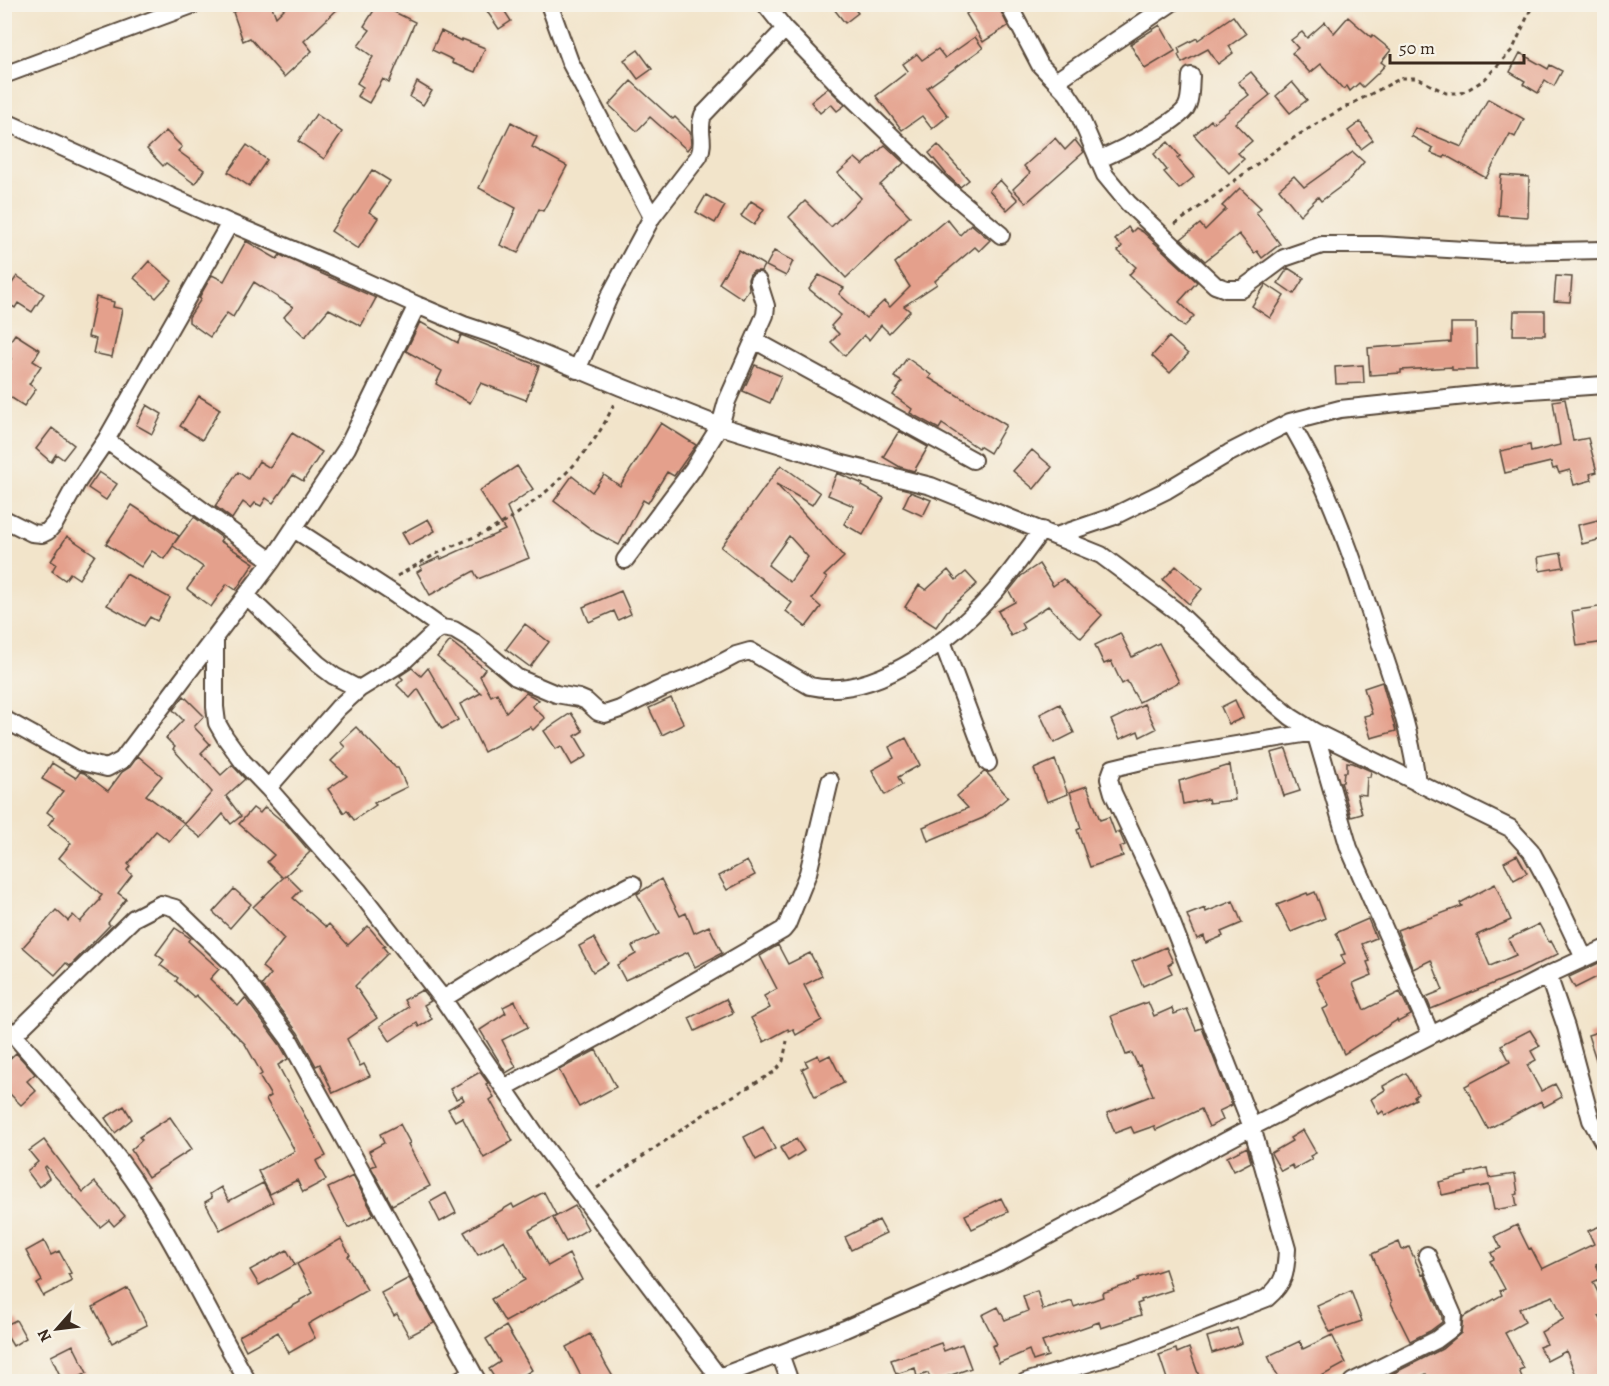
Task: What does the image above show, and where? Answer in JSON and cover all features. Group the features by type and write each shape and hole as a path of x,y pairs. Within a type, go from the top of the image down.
{"street":[{"path":"4,75 195,4"},
{"path":"549,4 570,62 652,217"},
{"path":"765,4 785,29 840,86 945,188 1001,235"},
{"path":"1008,4 1040,65 1075,105 1105,175 1128,203 1215,285 1234,290 1242,289 1284,258 1322,245 1379,245 1499,252 1605,250"},
{"path":"1056,81 1170,4"},
{"path":"577,370 609,297 652,217 699,156 703,144 700,130 703,115 785,29"},
{"path":"1098,160 1143,138 1182,112 1189,102 1191,76"},
{"path":"4,121 464,325 506,339 577,370 720,426 843,464 931,486 1101,555 1175,610 1291,717 1315,732 1510,828 1531,851 1584,958"},
{"path":"4,519 32,533 42,534 55,523 78,481 106,440 230,223"},
{"path":"625,560 693,469 720,426 727,401 766,310 758,281"},
{"path":"4,719 82,762 107,768 122,760 247,596 347,448 417,304"},
{"path":"754,340 973,460"},
{"path":"294,529 381,585 442,628 454,630 474,642 516,677 556,694 579,698 598,712 605,714 620,710 663,687 700,674 743,652 750,651 757,654 810,686 832,689 863,684 893,672 942,640 964,622 1049,533 1112,517 1167,490 1229,453 1290,422 1352,408 1504,392 1605,386"},
{"path":"1290,422 1316,470 1359,579 1407,729 1417,783"},
{"path":"106,440 272,561"},
{"path":"247,596 318,664 334,676 359,689"},
{"path":"268,788 322,724 359,689 403,662 442,628"},
{"path":"215,640 214,707 217,723 243,762 358,890 443,999 541,1142 712,1379 845,1329 999,1262 1252,1127 1548,975 1605,949"},
{"path":"942,640 988,763"},
{"path":"1315,732 1349,848 1431,1035"},
{"path":"1025,1382 1133,1350 1267,1298 1280,1287 1286,1266 1287,1249 1252,1127 1160,893 1113,793 1109,779 1113,768 1146,760 1315,732"},
{"path":"504,1088 618,1026 783,930 808,873 830,782"},
{"path":"443,999 600,901 633,884"},
{"path":"248,1382 171,1240 142,1193 110,1149 9,1030 134,918 161,904 175,908 234,965 289,1039 475,1377 456,1382"},
{"path":"1548,975 1566,1027 1591,1120 1605,1143"},
{"path":"1352,1382 1436,1340 1452,1328 1453,1315 1427,1255"},
{"path":"780,1354 790,1382"}],"path":[{"path":"1160,233 1218,195 1264,159 1313,126 1401,78 1417,78 1446,93 1461,93 1484,80 1513,49 1533,4"},
{"path":"381,585 439,552 506,521 538,498 589,446 606,424 621,387"},
{"path":"583,1198 704,1114 774,1072 783,1061 787,1041"}],"building":[{"path":"253,4 271,4 276,17 289,4 343,4 304,41 312,51 284,77 250,38 243,41 233,12"},
{"path":"378,4 415,22 389,83 383,79 369,103 357,96 363,87 357,83 373,57 358,46 370,30 364,26"},
{"path":"482,4 500,4 511,21 499,29"},
{"path":"830,4 850,4 858,13 845,23"},
{"path":"981,4 986,10 997,4 1008,26 983,42 966,14"},
{"path":"1233,16 1246,34 1229,46 1233,53 1218,64 1208,49 1182,63 1178,55 1180,53 1178,48 1197,38 1198,40"},
{"path":"1348,17 1371,37 1372,35 1391,50 1381,62 1385,65 1377,74 1363,87 1359,83 1350,91 1347,86 1343,89 1321,64 1310,73 1292,53 1298,48 1291,40 1302,32 1307,38 1325,22 1334,33"},
{"path":"1160,25 1175,51 1145,69 1130,44"},
{"path":"441,31 461,41 462,39 485,48 475,72 452,63 453,60 432,50"},
{"path":"975,37 983,48 927,88 948,116 932,129 922,116 902,130 876,96 908,71 903,64 917,54 922,60 938,49 945,58"},
{"path":"638,50 652,69 638,79 624,60"},
{"path":"1520,53 1548,69 1550,65 1562,71 1554,86 1545,80 1538,93 1523,84 1525,81 1510,72"},
{"path":"1251,72 1270,95 1235,123 1252,141 1238,153 1244,159 1229,173 1194,135 1211,120 1213,123 1249,95 1238,82"},
{"path":"631,81 690,132 691,145 687,150 650,117 637,131 609,105"},
{"path":"417,82 432,91 423,105 410,97"},
{"path":"1292,82 1307,100 1290,113 1276,96"},
{"path":"828,88 845,105 837,111 831,104 820,113 811,102"},
{"path":"1488,99 1524,119 1515,137 1510,134 1486,178 1445,155 1444,158 1431,153 1433,148 1411,136 1415,128 1462,147"},
{"path":"316,114 342,132 324,159 298,141"},
{"path":"511,122 537,137 532,147 567,166 543,211 539,209 518,253 500,245 516,208 479,188"},
{"path":"1360,122 1373,140 1361,149 1348,131"},
{"path":"166,131 182,147 178,151 204,170 195,184 166,163 163,166 147,149"},
{"path":"1055,138 1065,150 1075,140 1084,152 1026,203 1013,189 1030,173 1024,166"},
{"path":"1168,142 1180,156 1177,158 1194,177 1179,189 1164,172 1167,170 1154,154"},
{"path":"247,145 267,160 249,186 228,172"},
{"path":"885,145 904,163 880,185 910,216 846,278 789,217 805,201 831,227 861,198 838,173 855,158 863,165"},
{"path":"938,145 969,180 960,187 929,153"},
{"path":"1353,152 1364,162 1347,182 1321,201 1318,197 1300,215 1279,189 1294,176 1304,187"},
{"path":"372,170 390,181 369,212 378,218 358,249 331,231"},
{"path":"1501,175 1529,177 1528,217 1498,215"},
{"path":"1000,180 1018,200 1007,210 989,190"},
{"path":"1240,188 1261,208 1256,212 1280,244 1262,258 1257,251 1254,253 1239,234 1205,261 1181,239 1200,224 1205,230 1226,209 1222,206"},
{"path":"706,195 725,206 715,223 696,212"},
{"path":"751,201 764,209 754,225 741,216"},
{"path":"947,219 960,235 971,224 990,240 979,251 975,247 935,281 937,284 904,306 910,311 889,333 881,325 869,340 864,335 845,356 831,342 839,334 831,326 841,315 809,289 819,275 844,288 839,294 866,318 884,301 890,307 910,287 895,263"},
{"path":"1128,227 1132,232 1136,228 1143,232 1197,282 1179,302 1194,316 1184,327 1129,275 1136,267 1118,251 1122,246 1115,240"},
{"path":"246,241 277,259 280,255 376,298 361,326 329,309 305,337 284,317 293,307 254,282 233,317 227,313 210,337 189,322 189,317 201,299 199,298 212,275 224,281"},
{"path":"739,250 764,265 761,271 754,271 750,274 749,289 743,299 719,283"},
{"path":"774,251 793,261 786,276 766,266"},
{"path":"149,261 172,281 156,298 134,278"},
{"path":"1288,268 1304,278 1294,294 1278,283"},
{"path":"17,276 44,294 32,312 18,303 15,308 4,301 4,295"},
{"path":"1556,276 1572,277 1570,302 1554,301"},
{"path":"1266,284 1284,296 1270,318 1252,306"},
{"path":"96,297 114,302 113,307 122,309 112,357 93,353 96,339 88,337"},
{"path":"1514,311 1545,311 1545,335 1513,335"},
{"path":"420,322 458,343 461,335 539,366 526,400 481,383 470,403 436,384 442,371 406,351"},
{"path":"1451,323 1476,323 1477,370 1452,370 1452,367 1401,370 1401,373 1370,375 1368,348 1451,342"},
{"path":"15,334 40,350 33,361 41,366 29,384 36,389 24,406 4,393 4,368 11,359 4,355 4,350"},
{"path":"1169,337 1188,354 1170,373 1152,356"},
{"path":"907,358 931,375 929,378 1006,425 990,453 979,446 978,448 942,424 939,429 910,413 912,409 893,395 902,382 894,377"},
{"path":"755,365 781,376 770,403 743,391"},
{"path":"1363,365 1364,383 1336,384 1335,367"},
{"path":"199,396 220,409 202,440 180,426"},
{"path":"1565,399 1573,441 1588,438 1597,472 1590,474 1592,480 1574,485 1570,470 1559,473 1557,468 1553,469 1551,462 1505,473 1500,451 1530,445 1531,452 1560,445 1553,401"},
{"path":"147,405 162,414 152,434 136,425"},
{"path":"661,423 696,445 674,476 667,472 648,503 643,500 619,545 596,533 554,501 572,476 592,492 604,475 620,486"},
{"path":"52,428 74,445 63,459 56,454 51,462 36,449"},
{"path":"899,431 928,447 914,471 900,467 883,457"},
{"path":"292,433 322,452 303,481 293,475 273,503 266,498 261,506 255,503 251,508 243,502 232,519 215,506 238,472 248,479 259,461 270,468"},
{"path":"1032,450 1052,467 1034,489 1013,471"},
{"path":"781,465 820,493 812,505 776,484 844,557 824,576 827,578 812,599 821,607 806,627 786,611 792,603 721,547","holes":["789,536 808,557 790,582 768,565"]},
{"path":"517,466 533,489 507,507 529,558 478,579 474,571 430,595 417,572 422,569 420,566 505,530 479,491"},
{"path":"99,472 117,484 106,500 88,488"},
{"path":"837,473 863,484 862,486 884,498 863,535 844,524 854,506 828,495"},
{"path":"910,492 931,500 923,516 903,507"},
{"path":"132,505 179,536 173,545 194,517 222,538 220,541 254,563 236,590 227,584 211,607 187,589 203,567 173,546 164,559 152,551 141,567 106,544"},
{"path":"428,519 435,531 409,545 402,533"},
{"path":"1598,520 1602,539 1582,544 1578,525"},
{"path":"67,536 95,555 79,579 70,573 65,580 52,571 56,564 51,561"},
{"path":"1561,553 1564,567 1540,571 1538,557"},
{"path":"1039,564 1053,586 1063,579 1102,615 1081,638 1048,606 1021,623 1024,629 1011,636 998,611 1015,602 1009,591 1021,576"},
{"path":"1176,566 1202,589 1189,604 1163,580"},
{"path":"948,570 956,580 966,572 977,584 947,611 936,627 905,607 919,585 926,590"},
{"path":"126,574 170,598 157,621 150,617 144,626 107,605"},
{"path":"621,591 631,614 618,620 614,611 589,622 583,607"},
{"path":"1605,606 1605,642 1577,646 1572,611"},
{"path":"525,624 549,642 530,667 506,649"},
{"path":"1120,633 1132,657 1159,643 1179,682 1139,702 1127,681 1122,684 1111,661 1104,664 1095,645"},
{"path":"450,641 485,669 480,676 491,696 497,693 506,712 526,693 539,700 532,706 545,718 533,730 530,727 484,752 460,704 481,693 437,657"},
{"path":"412,668 421,676 428,668 458,720 442,729 418,689 410,698 397,685 403,679 400,676"},
{"path":"1382,682 1396,731 1371,738 1364,716 1372,714 1364,688"},
{"path":"184,696 204,716 194,727 210,744 201,753 221,775 232,765 245,779 226,796 241,816 231,824 223,814 201,838 184,824 212,792 173,749 175,747 166,738 183,720 173,710"},
{"path":"671,698 684,724 662,735 649,708"},
{"path":"1235,700 1243,718 1229,724 1221,707"},
{"path":"1060,704 1074,733 1054,743 1040,714"},
{"path":"1144,704 1156,729 1140,737 1138,731 1120,739 1111,720"},
{"path":"571,713 583,731 575,736 587,756 572,765 561,746 556,749 544,731"},
{"path":"356,727 398,768 407,787 374,803 376,805 354,820 347,810 344,813 328,789 347,776 331,761 345,747 340,742"},
{"path":"906,738 920,765 898,777 902,785 885,795 872,770 894,758 889,747"},
{"path":"1286,749 1300,791 1284,796 1271,753"},
{"path":"138,756 162,776 146,795 184,823 169,841 156,831 128,864 130,866 127,870 132,875 118,893 126,899 108,923 110,925 70,966 66,963 55,975 23,947 56,910 68,921 73,915 80,922 102,895 59,858 71,843 48,825 54,817 47,812 63,791 42,779 52,763 76,778 80,772 84,773 108,791"},
{"path":"1055,760 1068,794 1047,802 1034,769"},
{"path":"1347,762 1371,771 1370,777 1367,777 1366,795 1357,794 1362,814 1351,817 1341,782 1343,782 1344,772 1347,772"},
{"path":"1230,765 1235,800 1209,803 1208,799 1183,804 1179,781"},
{"path":"984,772 1008,797 983,818 928,841 923,827 968,808 957,796"},
{"path":"1087,786 1100,820 1109,817 1115,833 1119,831 1125,845 1120,847 1123,856 1090,867 1077,830 1081,828 1070,792"},
{"path":"265,807 287,825 310,852 283,878 267,862 274,855 239,824 253,808 260,813"},
{"path":"1517,855 1527,873 1514,880 1504,862"},
{"path":"747,861 755,875 727,890 719,876"},
{"path":"286,875 301,890 293,898 326,927 329,924 348,945 368,926 388,953 355,986 377,1018 347,1039 360,1066 364,1064 370,1076 333,1093 320,1064 316,1066 298,1033 262,985 271,974 262,967 284,939 253,907"},
{"path":"661,879 680,916 686,913 694,933 709,926 722,953 695,967 688,952 625,980 617,965 636,954 632,946 659,934 637,894"},
{"path":"1495,884 1511,920 1477,935 1490,966 1516,955 1508,939 1539,924 1558,954 1524,971 1431,1009 1426,997 1443,990 1431,960 1413,969 1397,930 1462,906 1460,903"},
{"path":"234,889 251,904 230,928 213,912"},
{"path":"1315,892 1325,918 1291,932 1277,905"},
{"path":"1233,901 1242,923 1221,932 1223,936 1206,943 1204,936 1197,939 1187,915 1205,908 1206,912"},
{"path":"1368,919 1376,938 1362,944 1370,961 1367,962 1372,975 1353,983 1364,1010 1400,992 1411,1015 1398,1022 1397,1020 1344,1054 1323,1009 1329,1006 1316,979 1345,964 1341,955 1345,954 1336,933"},
{"path":"175,928 190,938 188,941 219,969 210,979 238,1006 245,998 280,1045 288,1059 278,1065 326,1156 316,1161 326,1180 303,1192 297,1180 270,1194 258,1171 295,1151 266,1099 271,1096 245,1044 196,995 194,997 176,981 178,978 160,965 164,960 156,954"},
{"path":"594,938 608,963 593,972 579,946"},
{"path":"778,945 788,964 810,953 822,976 804,985 822,1020 796,1035 793,1029 789,1031 788,1029 764,1042 751,1018 770,1008 764,996 777,989 760,956"},
{"path":"1166,947 1173,962 1168,965 1172,973 1143,986 1132,962"},
{"path":"1605,960 1605,973 1575,988 1569,977"},
{"path":"422,990 431,1001 424,1005 432,1019 419,1027 417,1023 390,1041 380,1026 408,1007 404,1000"},
{"path":"726,999 733,1013 695,1031 689,1018"},
{"path":"515,1001 528,1027 502,1040 516,1067 506,1073 480,1030 506,1013 503,1007"},
{"path":"1148,1002 1154,1016 1172,1008 1174,1014 1187,1009 1196,1030 1202,1028 1232,1105 1219,1111 1223,1120 1209,1127 1201,1109 1156,1130 1154,1126 1134,1133 1131,1127 1115,1133 1107,1113 1153,1095 1132,1053 1126,1055 1111,1016"},
{"path":"1530,1030 1540,1046 1531,1051 1536,1060 1527,1065 1541,1091 1555,1084 1562,1097 1544,1107 1541,1101 1488,1129 1465,1086 1510,1062 1501,1045"},
{"path":"1601,1031 1605,1043 1605,1077 1602,1078 1588,1035"},
{"path":"596,1050 616,1087 579,1107 559,1070"},
{"path":"16,1053 35,1074 27,1081 36,1091 21,1105 4,1088 4,1064"},
{"path":"818,1055 820,1060 830,1055 844,1083 815,1097 802,1069 808,1066 805,1061"},
{"path":"480,1072 494,1097 490,1100 513,1141 484,1158 462,1117 455,1121 448,1109 464,1100 462,1096 456,1099 450,1089"},
{"path":"1406,1073 1418,1094 1414,1097 1416,1099 1390,1113 1385,1115 1383,1111 1379,1114 1371,1099 1385,1090 1383,1086"},
{"path":"124,1106 132,1119 115,1133 105,1118"},
{"path":"170,1117 192,1149 148,1177 131,1150 142,1140 139,1137"},
{"path":"400,1124 430,1186 392,1205 371,1167 376,1165 369,1151 384,1143 380,1134"},
{"path":"763,1127 775,1149 756,1160 744,1137"},
{"path":"1303,1130 1316,1153 1310,1156 1312,1159 1294,1169 1292,1165 1281,1171 1271,1153 1292,1141 1290,1138"},
{"path":"796,1139 804,1151 788,1161 780,1148"},
{"path":"44,1140 83,1192 95,1182 125,1216 114,1226 109,1220 100,1227 46,1166 44,1168 49,1178 39,1187 27,1171 38,1162 29,1151"},
{"path":"1247,1147 1251,1162 1234,1171 1227,1157"},
{"path":"1487,1168 1489,1178 1515,1174 1517,1206 1494,1210 1489,1185 1442,1195 1439,1182"},
{"path":"353,1176 374,1215 348,1228 328,1188"},
{"path":"263,1183 273,1202 220,1230 205,1202 212,1198 210,1194 221,1187 229,1201"},
{"path":"544,1192 556,1215 529,1230 548,1266 569,1254 582,1280 505,1322 491,1299 525,1280 504,1240 478,1255 464,1232 512,1204 514,1208"},
{"path":"446,1193 456,1213 440,1222 430,1202"},
{"path":"1001,1198 1008,1212 972,1229 965,1215"},
{"path":"575,1206 588,1229 566,1242 553,1218"},
{"path":"879,1220 886,1233 851,1250 845,1237"},
{"path":"1605,1224 1605,1269 1601,1262 1596,1264 1602,1278 1593,1282 1605,1307 1605,1314 1599,1316 1605,1327 1605,1370 1579,1382 1566,1351 1547,1361 1539,1347 1547,1344 1541,1332 1564,1319 1553,1296 1519,1309 1525,1322 1505,1333 1524,1368 1519,1370 1524,1382 1429,1382 1426,1374 1409,1382 1376,1382 1442,1349 1461,1333 1463,1317 1502,1295 1500,1291 1505,1289 1490,1261 1494,1259 1491,1253 1501,1248 1495,1236 1517,1225 1542,1269 1594,1244 1588,1231"},
{"path":"341,1239 367,1290 308,1324 315,1338 289,1353 278,1332 246,1350 239,1336 313,1293 297,1264"},
{"path":"44,1241 51,1255 59,1251 71,1273 68,1274 72,1281 43,1296 37,1284 42,1281 26,1251"},
{"path":"1399,1242 1402,1250 1409,1247 1422,1275 1424,1274 1442,1317 1442,1322 1430,1331 1410,1341 1391,1303 1372,1254"},
{"path":"287,1250 295,1265 259,1285 250,1270"},
{"path":"1165,1269 1172,1290 1141,1300 1142,1302 1137,1304 1141,1315 1101,1328 1099,1322 1042,1342 1048,1356 1033,1361 1029,1350 999,1363 992,1346 997,1344 982,1315 998,1307 1005,1320 1028,1311 1023,1296 1037,1291 1043,1310 1072,1301 1074,1307 1103,1297 1102,1293"},
{"path":"409,1278 434,1323 409,1336 397,1314 394,1316 381,1293"},
{"path":"128,1288 147,1325 112,1343 93,1307"},
{"path":"1351,1291 1362,1321 1330,1332 1317,1306"},
{"path":"16,1320 26,1338 13,1346 4,1331 4,1326"},
{"path":"506,1326 532,1370 513,1382 497,1382 489,1369 500,1362 486,1339"},
{"path":"1237,1328 1242,1343 1212,1353 1207,1337"},
{"path":"590,1334 616,1382 584,1382 566,1347"},
{"path":"1332,1335 1346,1363 1318,1378 1320,1382 1280,1382 1268,1356 1300,1341 1303,1349"},
{"path":"941,1343 944,1351 962,1344 971,1368 932,1382 928,1373 917,1377 915,1368 896,1374 891,1360"},
{"path":"73,1345 87,1373 71,1382 63,1382 51,1356"},
{"path":"1189,1348 1201,1382 1168,1382 1159,1355 1176,1349 1177,1353"}]}
